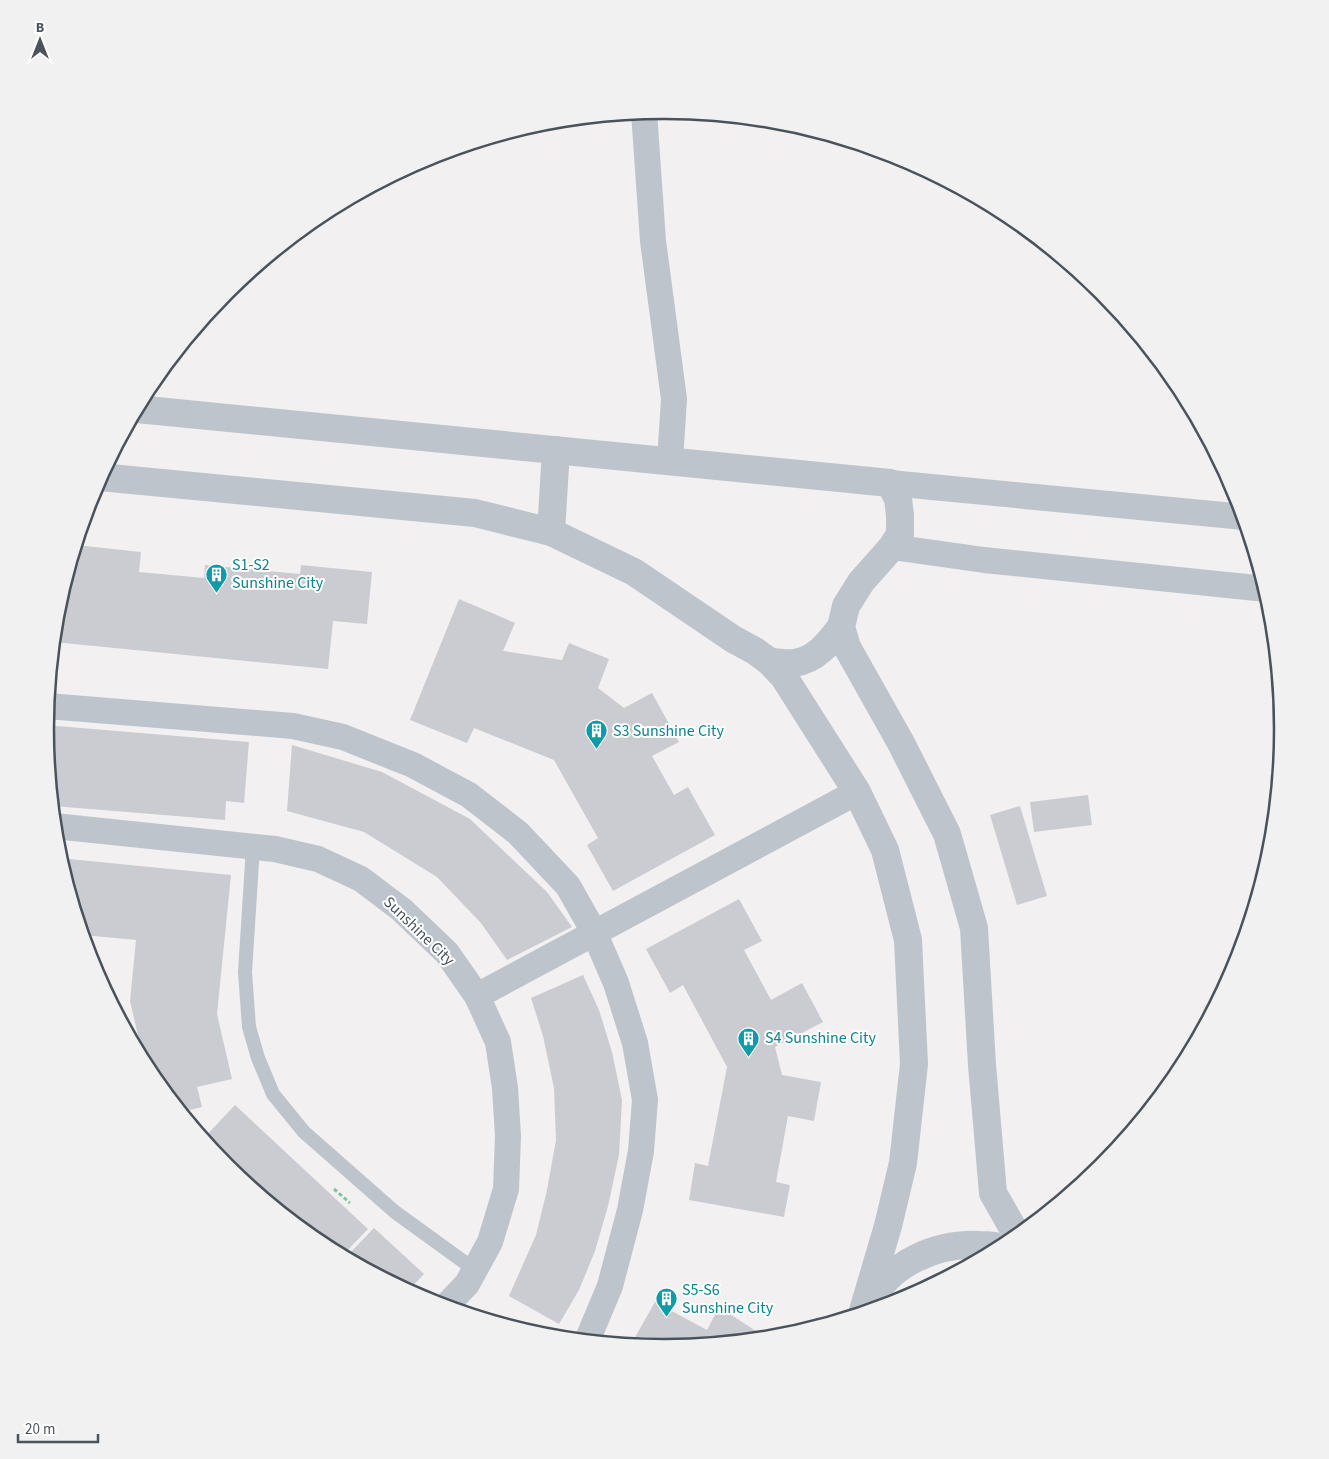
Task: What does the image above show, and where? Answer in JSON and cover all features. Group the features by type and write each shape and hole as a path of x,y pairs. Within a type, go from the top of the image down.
{"street":[{"path":"645,119 653,241 674,399 670,461"},
{"path":"145,410 1237,516"},
{"path":"551,532 556,450"},
{"path":"108,478 475,513 551,532 634,572 755,651 770,662 784,677 858,792 886,850 908,940 914,1064 903,1163 888,1226 865,1306"},
{"path":"770,662 795,663 816,656 830,642 841,626 846,606 861,582 892,547 900,534 898,499 890,483"},
{"path":"892,547 984,560 1258,588"},
{"path":"841,626 847,647 901,743 947,834 974,928 982,1065 994,1193 1014,1230"},
{"path":"55,707 293,726 343,737 413,765 470,795 518,833 568,886 594,932 616,983 635,1043 645,1100 641,1151 630,1210 610,1286 589,1335"},
{"path":"477,996 858,792"},
{"name":"Sunshine City","path":"62,827 275,849 318,859 361,879 402,910 447,953 477,996 498,1042 506,1088 508,1136 506,1189 490,1242 466,1284 450,1301"},
{"path":"868,1305 874,1294 898,1270 928,1252 962,1244 990,1246"}],"lane":[{"path":"253,847 245,972 248,1026 258,1058 273,1094 304,1132 395,1212 475,1270"}],"path":[{"path":"328,1182 341,1196 357,1207"}],"building":[{"name":"S1-S2 Sunshine City","path":"82,546 141,552 139,572 204,578 205,565 300,574 301,565 372,572 367,624 333,621 328,669 60,643 65,610"},
{"name":"S3 Sunshine City","path":"459,599 515,623 503,651 562,660 569,643 609,659 598,688 624,708 652,693 679,742 652,756 674,795 688,787 715,835 613,891 587,845 598,838 554,760 474,728 467,743 410,720"},
{"path":"54,726 249,742 244,803 226,801 225,820 59,806 55,769"},
{"path":"292,745 382,772 470,819 547,892 572,927 507,960 481,923 437,877 364,832 287,811"},
{"path":"1088,795 1092,825 1034,832 1030,802"},
{"path":"1020,806 1047,896 1017,905 990,815"},
{"path":"68,859 231,875 217,1014 232,1079 197,1087 202,1107 188,1110 157,1069 139,1040 130,1001 136,940 90,936"},
{"name":"S4 Sunshine City","path":"739,899 762,941 744,950 771,1000 802,983 823,1022 775,1047 782,1075 821,1082 814,1121 788,1116 776,1182 790,1185 784,1217 689,1200 695,1163 708,1166 727,1067 683,985 670,993 646,949"},
{"path":"583,975 599,1010 612,1052 622,1100 619,1155 608,1206 595,1251 579,1290 559,1324 509,1296 536,1235 556,1140 554,1088 543,1036 531,998"},
{"path":"235,1105 368,1229 347,1251 293,1214 262,1189 207,1134"},
{"path":"374,1228 424,1274 413,1286 350,1253"},
{"name":"S5-S6 Sunshine City","path":"655,1302 707,1330 719,1307 759,1333 704,1339 634,1339"}],"place":[{"name":"S1-S2 Sunshine City","path":"216,593"},
{"name":"S3 Sunshine City","path":"597,750"},
{"name":"S4 Sunshine City","path":"749,1057"},
{"name":"S5-S6 Sunshine City","path":"666,1318"}]}
